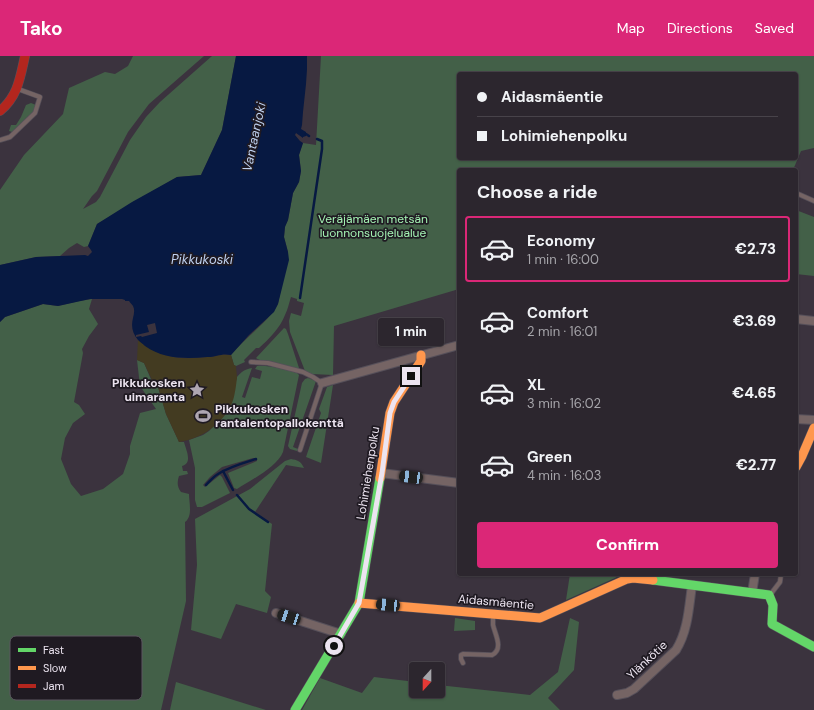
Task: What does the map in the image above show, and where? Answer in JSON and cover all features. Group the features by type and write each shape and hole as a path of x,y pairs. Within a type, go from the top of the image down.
{"street":[{"path":"0,112 13,97 25,56"},
{"path":"798,319 814,321"},
{"path":"322,383 457,346"},
{"name":"Lohimiehenpolku","path":"359,603 382,473 390,413 394,402 421,361 421,356"},
{"path":"798,419 814,420"},
{"path":"798,464 814,428"},
{"path":"382,473 457,483"},
{"path":"752,593 755,576"},
{"name":"Aidasmäentie","path":"359,603 540,618 627,579 633,578 769,595"},
{"name":"Ylänkötie","path":"617,695 634,689 676,650 681,642 686,626 692,585"},
{"path":"769,595 774,604 772,624 814,647"},
{"path":"295,710 359,603"},
{"path":"276,613 341,634"}],"lane":[{"path":"0,140 10,137 35,113 40,96 16,88"},
{"path":"798,194 814,201"},
{"path":"251,362 268,364 303,372 322,383 300,450"},
{"path":"769,595 780,582 781,576"},
{"path":"463,663 461,655 463,654 492,655 496,651 498,642 493,625 493,614"}],"green space":[{"path":"133,56 204,56 149,104 128,132 97,191 83,209 96,202 100,197 130,140 146,117 160,102 212,56 236,56 222,130 201,175 177,177 97,224 88,246 84,247 77,243 60,256 36,257 0,265 0,190 24,155 63,114 69,88 105,72 115,74 128,66"},
{"name":"Veräjämäen metsän luonnonsuojelualue","path":"321,56 814,56 814,148 801,151 798,158 798,72 457,72 457,160 797,160 794,168 457,168 457,290 334,326 333,375 312,374 305,371 290,332 289,321 291,313 301,316 304,303 291,297 283,320 267,341 259,348 256,348 244,360 245,362 236,366 234,365 231,355 268,318 278,304 288,252 284,237 285,226 288,220 293,193 299,182 301,171 299,155 303,143 316,145"},
{"path":"31,103 36,105 34,113 12,132 9,131 11,125 16,125 26,105"},
{"path":"798,211 814,217 814,276 798,274"},
{"path":"92,299 89,309 98,324 82,349 83,353 74,402 79,405 85,414 73,423 65,438 61,459 71,484 81,496 103,489 123,474 130,454 130,446 140,413 156,409 140,386 137,360 144,363 153,384 158,387 166,414 179,442 184,442 188,456 187,462 182,466 183,471 187,471 188,474 179,476 178,482 181,492 189,494 190,505 190,513 185,522 186,601 161,710 0,710 0,322 5,317 43,304 58,306"},
{"path":"284,328 288,334 299,368 298,369 270,363 256,358"},
{"path":"257,366 277,368 297,373 299,375 283,452 280,458 270,468 237,489 234,488 228,473 257,461 257,459 253,458 222,467 203,485 205,487 220,475 230,493 202,507 197,507 195,500 195,468 189,440 209,431 224,415 229,409 237,377 243,371 252,368 242,397 245,398 252,377 260,379 262,371 255,369"},
{"path":"308,378 316,381 293,447 298,449 297,451 290,449 288,446 302,383"},
{"path":"333,385 321,463 306,457 321,413 319,409 327,387"},
{"path":"291,459 299,461 304,468 286,465 255,512 272,524 265,591 271,597 267,613 236,604 221,639 191,630 197,565 195,519 250,489 285,461"},
{"path":"570,576 618,576 615,578 566,600"},
{"path":"455,618 475,621 475,630 454,631"},
{"path":"570,618 579,622 574,670 548,698 560,710 302,710 320,678 362,693 374,677 409,681 409,698 445,698 445,686 530,695 558,672"},
{"path":"176,682 266,710 170,710"}],"sand":[{"name":"Pikkukosken uimaranta","path":"138,340 154,351 178,358 210,357 224,354 231,355 234,365 236,366 237,375 235,394 228,411 223,418 203,434 195,438 179,442 166,414 158,387 154,384 144,363 137,360"}],"water":[{"name":"Pikkukoski","path":"236,56 307,56 306,84 301,129 306,132 306,136 303,138 296,133 295,135 303,143 299,155 301,171 299,182 293,193 288,220 285,227 284,237 289,260 278,304 274,312 249,335 231,355 224,354 210,357 191,358 167,356 152,350 140,342 134,335 132,329 134,312 133,306 129,301 122,299 90,299 58,306 43,304 5,317 0,322 0,265 36,257 88,256 92,252 88,246 97,224 132,202 177,177 201,175 222,130"}],"pier":[{"path":"155,323 157,333 136,337 136,335 149,332 147,325"}],"waterway":[{"path":"300,298 322,149 322,141 317,139"},
{"path":"206,485 215,476 222,472 236,465 256,459"},
{"path":"223,471 233,490"},
{"path":"237,495 249,509 268,522"}],"traffic: fast":[{"path":"295,710 359,603 380,478"},
{"path":"653,580 769,595 773,605 772,624 814,647"}],"traffic: slow":[{"path":"380,478 390,413 394,402 421,361 421,355"},
{"path":"798,463 814,428"},
{"path":"359,603 540,618 627,579 633,578 653,580"}],"traffic: jam":[{"path":"0,111 15,93 25,56"}],"place":[{"name":"Pikkukosken uimaranta","path":"197,390"},
{"name":"Pikkukosken rantalentopallokenttä","path":"203,416"}],"route":[{"path":"334,646 359,603 382,473 390,413 394,402 411,376"}],"water label":[{"name":"Vantaanjoki","path":"254,137"}]}
